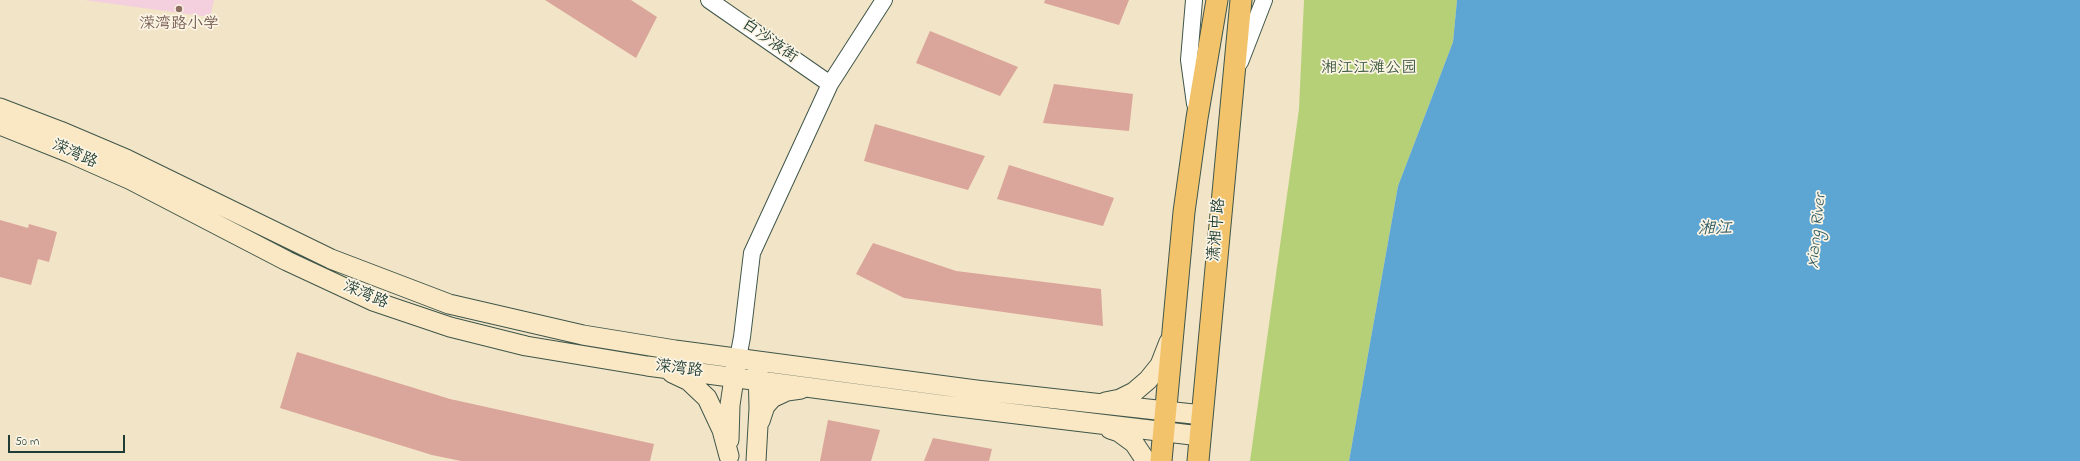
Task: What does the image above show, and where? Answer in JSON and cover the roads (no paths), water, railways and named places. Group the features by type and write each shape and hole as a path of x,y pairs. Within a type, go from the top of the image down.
{"main road":[{"name":"潇湘中路","path":"1198,461 1232,82 1241,0"},
{"path":"1161,461 1184,212 1197,118 1216,9"},
{"path":"0,108 60,130 126,159 331,259 449,304 583,335 758,361 1092,404 1202,415"},
{"name":"溁湾路","path":"0,125 70,153 131,180 287,261 373,301 450,327 526,346 647,366 813,388"},
{"path":"1092,404 1120,399 1134,392 1148,380 1160,365 1172,331"},
{"path":"728,459 730,405 738,358"},
{"path":"756,461 758,361"},
{"path":"647,366 669,372 689,381 708,398 722,430 728,459"},
{"path":"757,436 765,406 772,398 787,391 813,388 1200,436"},
{"path":"1086,422 1119,432 1134,443 1146,461"}],"street":[{"name":"白沙液街","path":"709,0 830,84"},
{"path":"738,358 752,254 830,84 884,0"},
{"path":"1194,0 1190,60 1197,118"},
{"path":"1232,82 1264,0"}],"water":[{"name":"湘江","path":"1457,0 2080,0 2080,461 1349,461 1398,186 1453,42"}],"place":[{"name":"溁湾路小学","path":"179,9"}],"park label":[{"name":"湘江江滩公园","path":"1369,69"}],"water label":[{"name":"Xiang River","path":"1818,231"}]}
